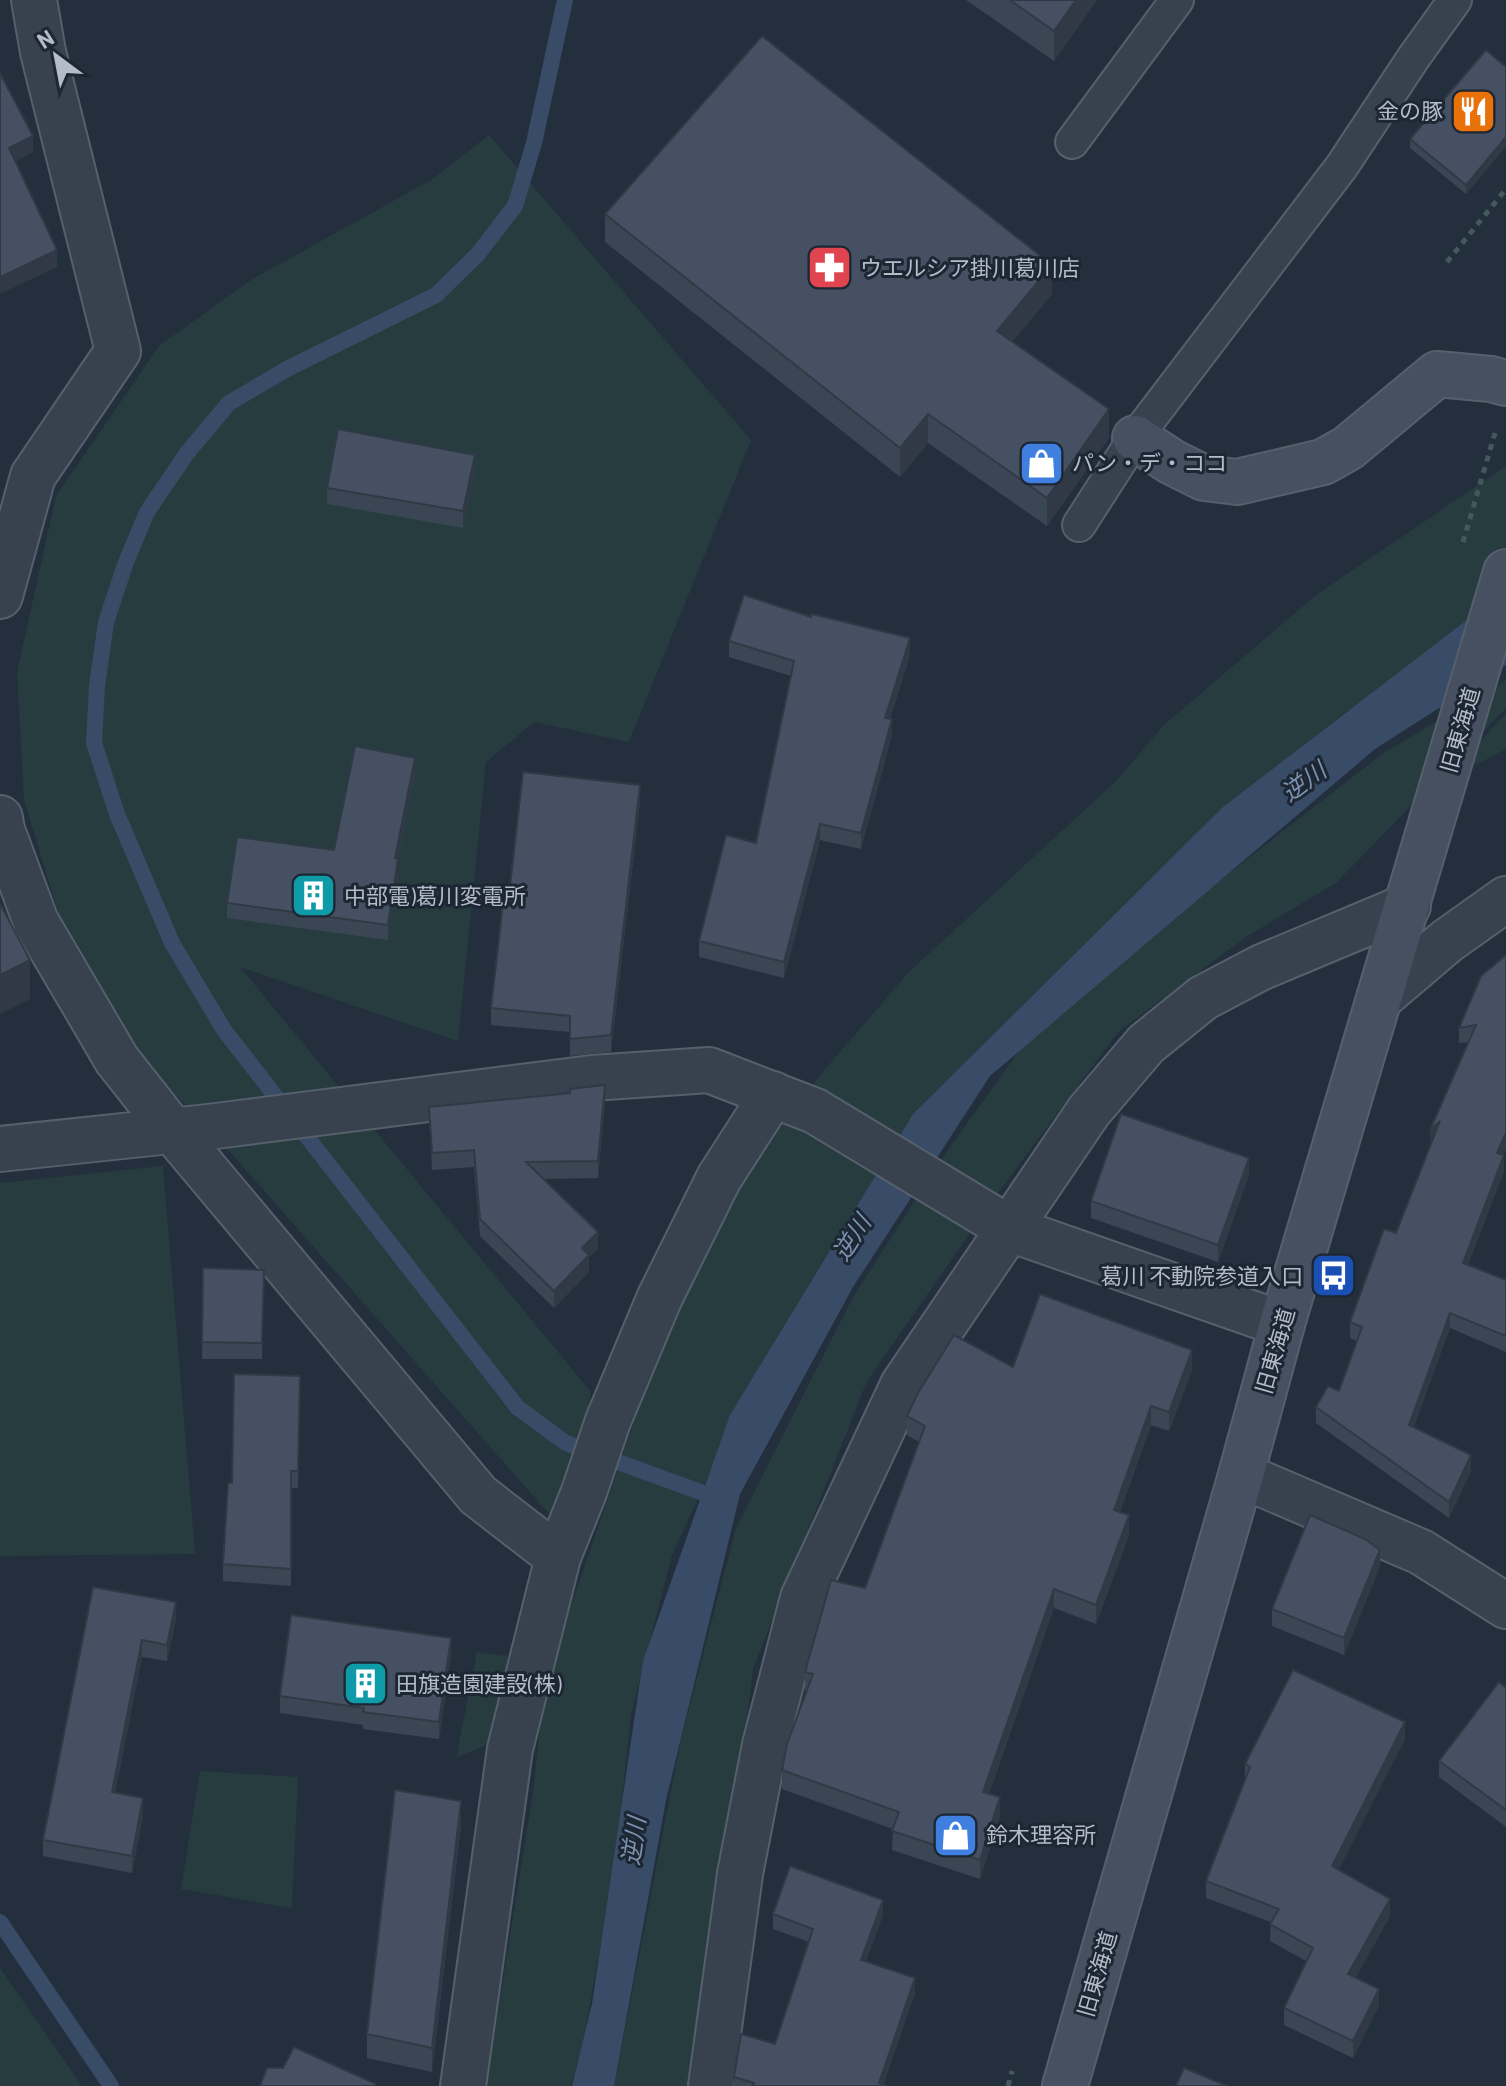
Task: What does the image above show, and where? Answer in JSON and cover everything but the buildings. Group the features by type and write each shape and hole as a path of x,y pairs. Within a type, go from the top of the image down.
{"street":[{"path":"0,596 33,476 118,351 43,52 34,0"},
{"path":"1135,438 1204,478 1237,482 1323,462 1336,455 1437,374 1506,383"},
{"name":"旧東海道","path":"1065,2086 1282,1324 1506,572"},
{"path":"0,818 36,922 117,1060 478,1495 558,1557"},
{"path":"1380,998 1447,941 1506,899"},
{"path":"711,2086 740,1874 765,1745 803,1598 903,1385 996,1221 1146,1044 1203,998 1250,973 1408,906"},
{"path":"0,1149 173,1131 592,1078 709,1070 815,1111 996,1221 1282,1324"},
{"path":"463,2086 510,1749 558,1557 608,1421 659,1299 719,1178 773,1094"},
{"path":"1241,1475 1421,1552 1506,1606"}],"lane":[{"path":"1072,142 1177,0"},
{"path":"1079,525 1135,438 1342,166 1455,0"}],"path":[{"path":"1447,262 1506,189"}],"green space":[{"path":"489,135 751,440 629,742 534,722 486,762 458,1041 240,967 591,1392 566,1533 208,1127 87,1008 24,800 17,672 56,496 159,346 251,280 431,180"},
{"path":"1506,466 1506,587 1402,677 1350,709 1236,798 913,1114 737,1404 672,1555 631,1715 620,1819 601,1942 584,2039 571,2086 486,2086 533,1792 545,1682 671,1314 743,1175 821,1074 908,973 1116,781 1163,726 1316,595"},
{"path":"1506,680 1506,708 1336,883 1246,937 1118,1032 998,1193 867,1381 753,1669 706,2086 614,2086 681,1739 736,1528 853,1297 943,1157 1042,1019 1382,754"},
{"path":"1506,713 1506,749 1445,781"},
{"path":"163,1166 195,1554 0,1556 0,1183"},
{"path":"477,1652 509,1656 501,1714 486,1745 456,1758"},
{"path":"200,1771 298,1777 292,1908 181,1889"},
{"path":"0,1968 82,2086 0,2086"}],"water":[{"name":"逆川","path":"1506,590 1506,665 1375,749 990,1076 853,1287 740,1494 666,1800 614,2086 572,2086 592,2004 643,1661 730,1415 913,1114 1223,807"}],"waterway":[{"path":"565,0 534,143 515,206 478,254 436,295 287,369 229,403 187,453 147,512 106,622 97,686 94,743 117,814 172,943 224,1030 518,1408 566,1443 714,1497"},
{"path":"0,1922 111,2086"}],"place":[{"name":"金の豚","path":"1474,111"},
{"name":"ウエルシア掛川葛川店","path":"829,268"},
{"name":"パン・デ・ココ","path":"1041,463"},
{"name":"中部電)葛川変電所","path":"313,896"},
{"name":"葛川 不動院参道入口","path":"1334,1276"},
{"name":"田旗造園建設(株)","path":"365,1684"},
{"name":"鈴木理容所","path":"955,1835"}]}
